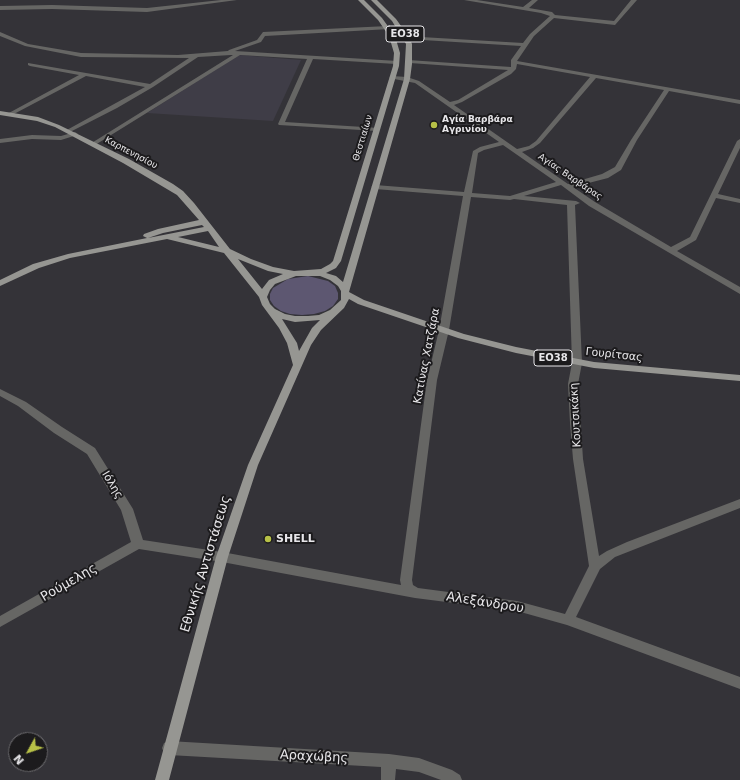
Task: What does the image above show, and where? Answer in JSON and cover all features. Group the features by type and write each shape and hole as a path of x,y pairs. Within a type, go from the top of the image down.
{"main road":[{"name":"Θεστιαίων","path":"308,273 323,271 333,266 337,261 396,62 395,46 388,28 361,0"},
{"name":"ΕΟ38","path":"341,306 345,300 375,187 407,79 410,61 409,44 406,37 394,20 374,0"},
{"name":"Καρπενησίου","path":"0,113 38,119 68,130 170,186 180,193 263,297"},
{"path":"0,283 44,263 68,256 166,237 206,225"},
{"path":"128,244 161,231 206,225"},
{"path":"166,237 227,251"},
{"name":"Καρπενησίου","path":"227,251 254,263 295,274"},
{"name":"ΕΟ38","path":"263,297 266,289 272,282 282,277 308,273 321,274 333,278 341,284 346,292"},
{"name":"Γουρίτσας","path":"346,292 357,300 373,306 444,330 516,350 577,363 618,368 740,378"},
{"path":"263,297 266,305 284,328 292,343 297,364"},
{"path":"272,311 282,316 295,319 308,319 321,317 333,312 341,306"},
{"name":"Γουρίτσας","path":"341,306 373,306"},
{"name":"Εθνικής Αντιστάσεως","path":"162,780 222,557 253,465 306,345 317,328 333,312"}],"street":[{"path":"0,8 52,7 147,10 234,0"},
{"path":"467,0 548,12 553,16 615,23 634,0"},
{"path":"525,8 535,0"},
{"path":"450,104 460,101 501,79 513,69 514,62 524,45 532,35 553,16"},
{"path":"227,53 259,41 263,34 388,28"},
{"path":"0,34 27,45 76,55 196,56 240,53 396,62"},
{"path":"406,37 524,45"},
{"path":"93,144 240,53"},
{"path":"68,130 115,108 196,56"},
{"path":"311,57 281,124 377,129"},
{"path":"410,61 513,69"},
{"path":"514,62 740,102"},
{"path":"30,64 151,86"},
{"path":"10,114 85,74"},
{"path":"516,152 531,147 538,142 594,77"},
{"name":"Αγίας Βαρβάρας","path":"392,78 407,79 417,82 592,204 740,291"},
{"path":"510,198 605,176 618,168 667,90"},
{"path":"0,141 32,137 61,138 75,134"},
{"name":"Κατίνας Χατζάρα","path":"415,593 407,587 406,580 432,380 444,330 475,152 477,150 505,143"},
{"path":"671,251 692,238 739,146"},
{"path":"375,187 592,204"},
{"path":"714,195 740,201"},
{"name":"Κουτσικάκη","path":"571,203 577,363 573,384 577,452 595,566"},
{"name":"Ιόλης","path":"0,392 22,404 58,430 91,451 127,509 138,544"},
{"path":"568,620 595,566 611,554 740,502"},
{"path":"138,544 222,557"},
{"name":"Ρούμελης","path":"0,622 138,544"},
{"name":"Αλεξάνδρου","path":"222,557 415,593 509,604 568,620 740,683"},
{"name":"Αραχώβης","path":"170,748 389,761 419,766 447,775 455,780"},
{"path":"388,780 389,761"}],"shaded area":[{"path":"239,55 301,60 273,121 147,113"},
{"path":"308,276 328,281 335,286 338,293 338,299 333,306 325,311 302,315 290,314 281,311 274,306 270,300 270,294 273,288 288,279"}],"place":[{"name":"Αγία Βαρβάρα Αγρινίου","path":"434,125"},
{"name":"SHELL","path":"268,539"}]}
